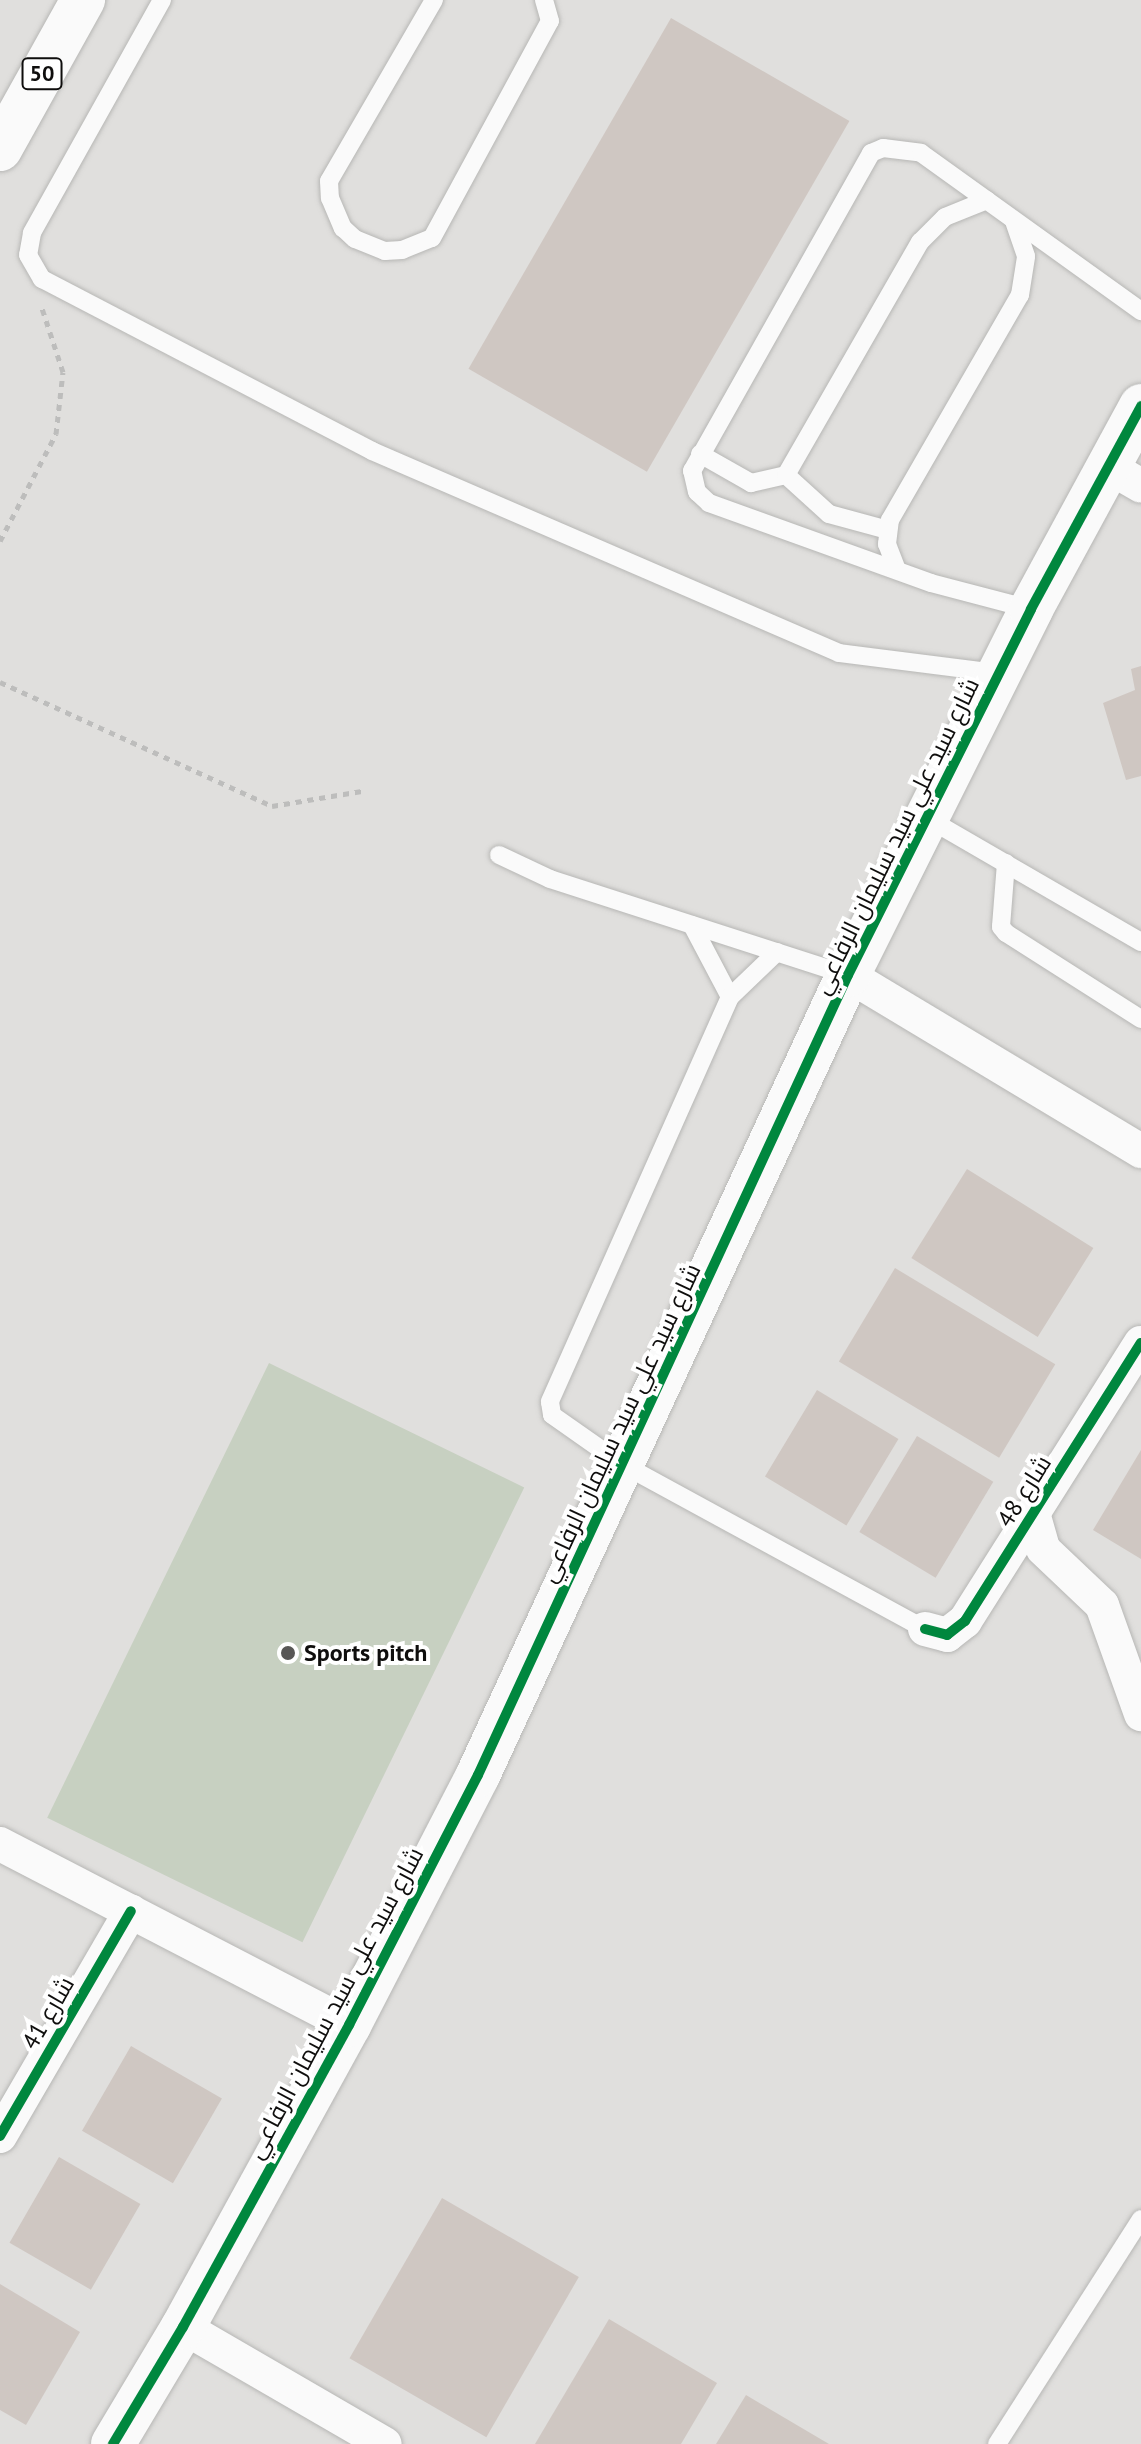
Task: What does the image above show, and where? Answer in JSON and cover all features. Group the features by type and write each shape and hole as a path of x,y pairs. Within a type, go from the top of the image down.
{"main road":[{"name":"50","path":"0,149 83,0"},
{"name":"شارع سيد علي سيد سليمان الرفاعي","path":"113,2444 183,2327 349,2025 478,1775 848,975 1031,609 1124,476 1141,406"}],"street":[{"path":"848,975 1141,1151"},
{"name":"شارع 48","path":"925,1629 937,1635 956,1632 1141,1343"},
{"name":"شارع 48","path":"1033,1513 1043,1549 1102,1605 1141,1629"},
{"name":"شارع 48","path":"1102,1605 1141,1714"},
{"path":"0,1844 349,2025"},
{"name":"شارع 41","path":"0,2136 131,1911"},
{"path":"183,2327 385,2444"}],"lane":[{"path":"162,0 32,233 28,255 42,279 372,451 839,653 1000,673"},
{"path":"434,0 329,181 330,198 343,228 355,239 385,251 410,248 432,238 550,21 544,0"},
{"path":"1031,609 897,570 709,503 693,482 700,454 871,153 895,147 921,153 1141,311"},
{"path":"700,454 751,483 786,475 920,242 945,217 987,200"},
{"path":"897,570 888,530 1020,295 1026,256 1013,218"},
{"path":"786,475 829,514 888,530"},
{"path":"927,818 1141,942"},
{"path":"499,855 550,879 848,975"},
{"path":"1006,863 1001,927 1006,933 1141,1019"},
{"path":"692,925 730,997"},
{"path":"777,952 730,997 550,1402 562,1426 622,1464 925,1629"},
{"path":"1006,2441 1141,2219"}],"path":[{"path":"0,541 56,434 63,372 42,317 42,279"},
{"path":"0,682 272,806 362,791"}],"green space":[{"name":"Sports pitch","path":"269,1363 524,1487 302,1942 47,1818"}],"building":[{"path":"671,18 849,121 647,472 468,369"},
{"path":"1141,666 1141,776 1126,780 1103,703 1135,690 1131,669"},
{"path":"967,1169 1093,1248 1038,1337 911,1258"},
{"path":"895,1268 1055,1364 999,1458 839,1361"},
{"path":"817,1390 898,1439 846,1526 765,1477"},
{"path":"917,1436 993,1482 936,1578 859,1532"},
{"path":"1141,1450 1141,1559 1093,1530"},
{"path":"131,2046 222,2098 173,2183 82,2131"},
{"path":"59,2157 140,2204 91,2290 10,2243"},
{"path":"442,2198 579,2277 486,2437 350,2358"},
{"path":"0,2284 80,2332 26,2425 0,2410"},
{"path":"609,2319 717,2383 681,2444 535,2444"},
{"path":"746,2395 829,2444 716,2444"}],"cycle path":[{"path":"113,2444 183,2327 349,2025 478,1775 848,975 1031,609 1141,406"},
{"path":"925,1629 947,1635 965,1621 1141,1343"},
{"path":"0,2136 131,1911"}],"place":[{"name":"Sports pitch","path":"288,1653"}]}
